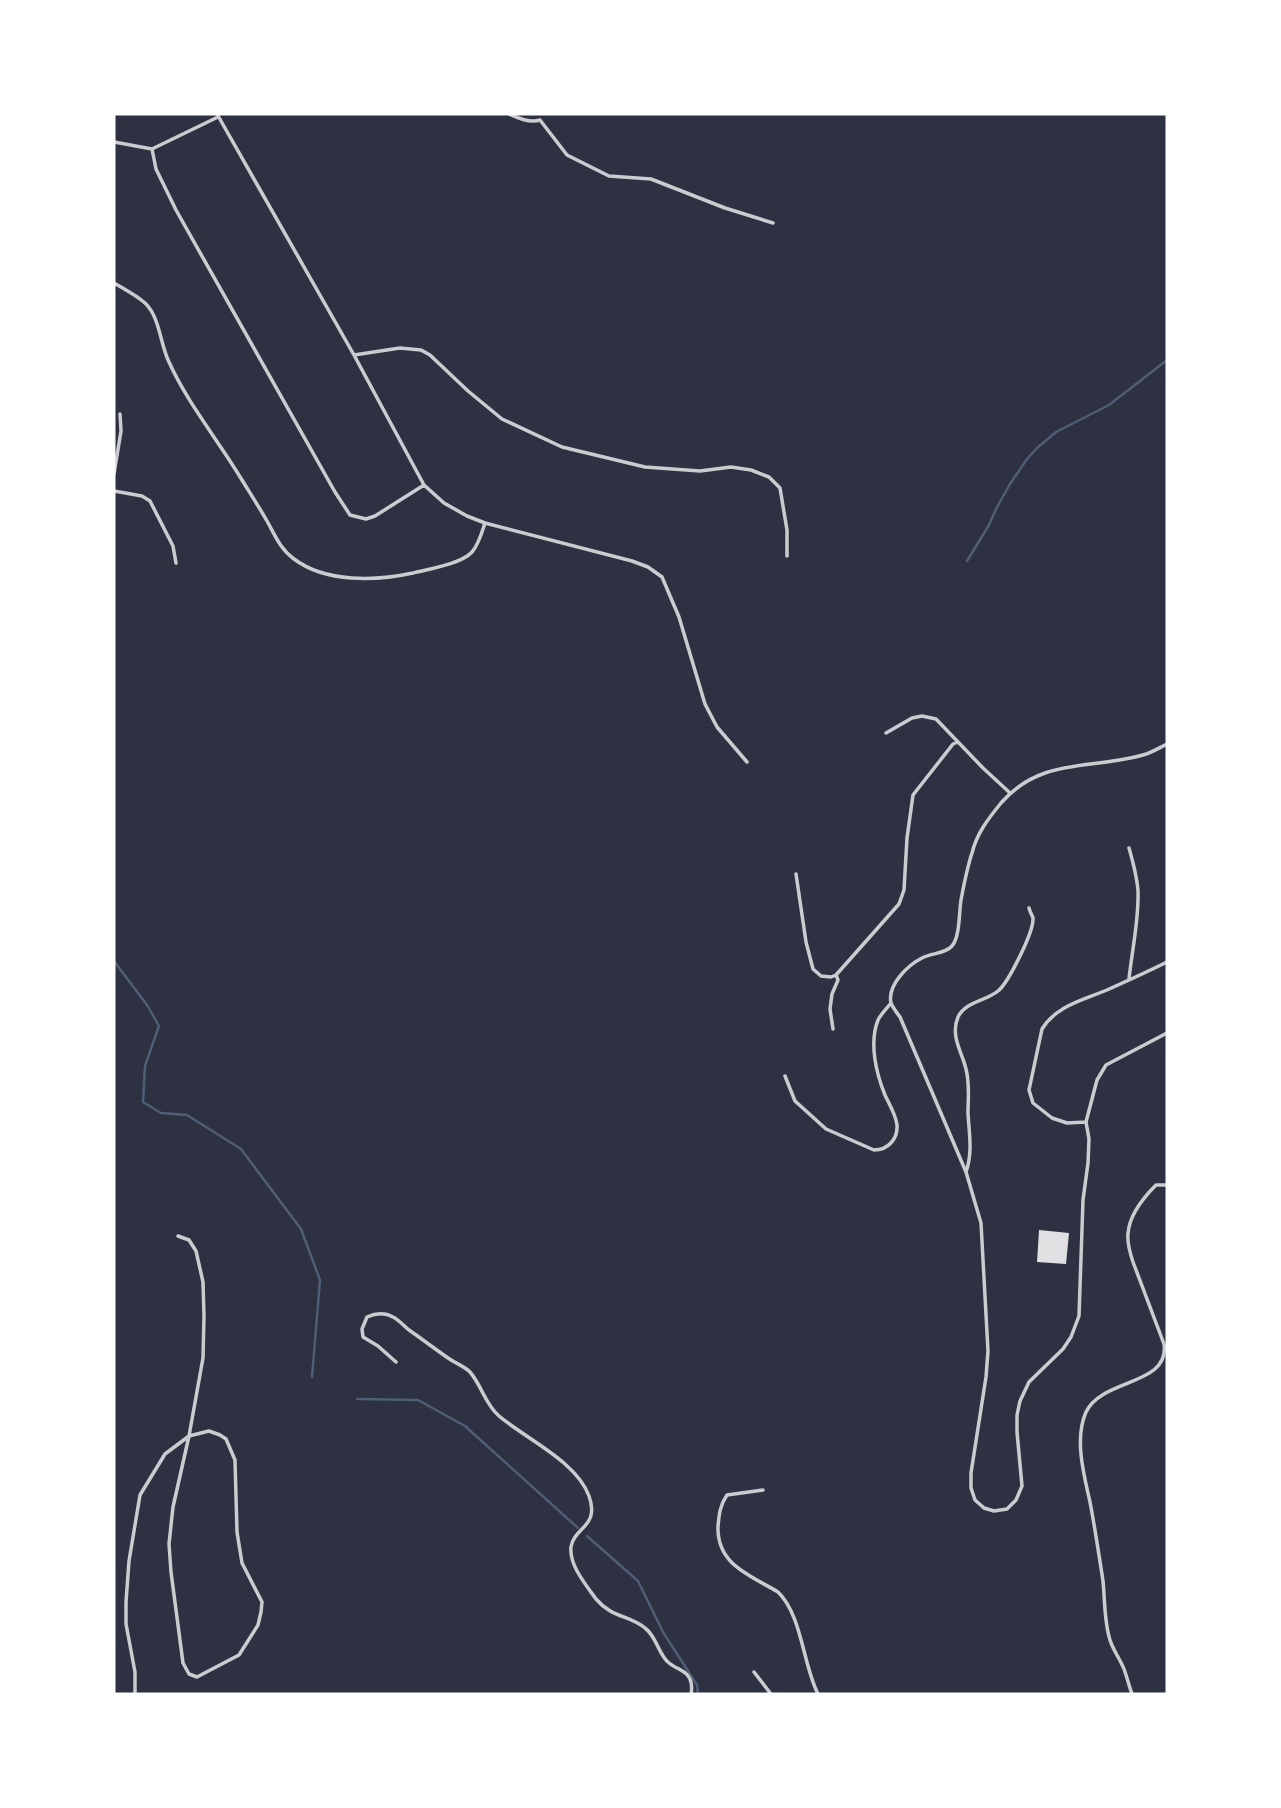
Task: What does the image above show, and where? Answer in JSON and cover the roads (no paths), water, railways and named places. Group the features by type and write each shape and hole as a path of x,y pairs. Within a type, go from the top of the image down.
{"street":[{"path":"509,114 528,121 540,120 567,155 609,176 651,178 724,208 773,223"},
{"path":"114,142 152,149 217,115 355,355 424,485 444,503 485,523 632,561 648,567 662,577 679,617 705,704 717,727 747,762"},
{"path":"152,149 156,169 176,210 350,515 366,519 375,516 424,485"},
{"path":"114,283 145,303 153,314 168,361 180,382 254,499 275,539 295,560 338,576 361,579 393,578 467,556 479,542 485,523"},
{"path":"355,355 400,348 421,350 502,419 562,447 645,467 699,471 731,467 751,470 769,477 780,488 787,530 787,555"},
{"path":"114,474 121,431 120,414"},
{"path":"114,491 142,496 150,501 173,546 176,563"},
{"path":"886,733 912,718 931,716 1010,792"},
{"path":"796,874 806,942 813,969 821,976 831,977 836,975 899,904 904,890 913,795 953,744 958,742"},
{"path":"785,1076 795,1101 826,1129 874,1150 888,1146 893,1140 897,1124 880,1082 876,1063 878,1020 891,1003 897,979 923,957 947,950 953,945 969,863 976,838 989,816 1010,792 1027,780 1052,770 1145,755 1167,744"},
{"path":"1129,848 1138,892 1129,979"},
{"path":"965,1172 970,1153 969,1088 966,1068 956,1043 955,1028 961,1012 1000,990 1012,973 1033,918 1029,908"},
{"path":"1086,1122 1066,1123 1052,1118 1033,1103 1029,1090 1042,1029 1046,1022 1069,1004 1167,962"},
{"path":"834,1029 830,1009 838,980 836,975"},
{"path":"891,1003 900,1017 965,1172 981,1223 988,1351 971,1488 975,1500 984,1508 995,1511 1007,1508 1016,1500 1022,1486 1017,1432 1020,1401 1029,1382 1063,1349 1079,1316 1083,1200 1089,1139 1086,1122 1097,1080 1106,1065 1167,1033"},
{"path":"1132,1694 1108,1631 1081,1436 1085,1414 1094,1400 1108,1390 1155,1371 1163,1358 1164,1344 1133,1262 1128,1234 1144,1197 1156,1185 1167,1185"},
{"path":"135,1694 135,1672 126,1602 129,1561 140,1495 165,1454 189,1436 209,1431 226,1439 234,1460 237,1532 242,1563 262,1602 258,1625 239,1655 197,1677 189,1674 183,1663 169,1544 173,1507 189,1436 203,1358 203,1282 196,1251 189,1240 178,1236"},
{"path":"396,1362 363,1337 362,1329 367,1317 382,1313 394,1317 463,1366 471,1374 491,1409 536,1441 581,1481 590,1498 591,1514 589,1523 573,1539 571,1549 580,1576 608,1612 644,1627 650,1633 670,1664 688,1676 691,1694"},
{"path":"763,1490 727,1495 722,1503 718,1537 724,1554 735,1567 784,1597 818,1694"},
{"path":"754,1672 771,1694"}],"waterway":[{"path":"967,561 1010,484 1037,448 1056,432 1109,405 1167,360"},
{"path":"114,961 159,1026 145,1066 143,1102 161,1113 187,1115 241,1149 301,1229 320,1280 312,1377"},
{"path":"357,1399 418,1400 465,1426 578,1528"},
{"path":"587,1536 638,1581 663,1632 697,1685 698,1694"}]}
